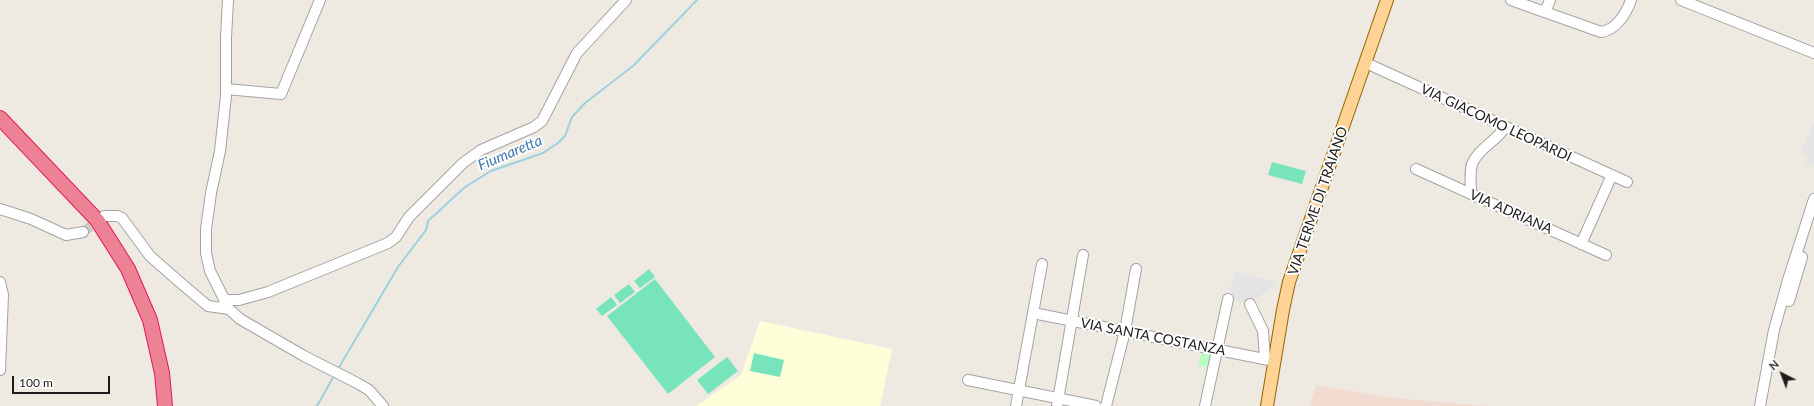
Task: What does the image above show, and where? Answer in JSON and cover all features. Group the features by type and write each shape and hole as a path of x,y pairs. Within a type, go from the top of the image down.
{"highway":[{"path":"0,118 97,220 128,269 150,320 162,373 165,406"},
{"path":"0,131 86,220 104,245 122,278 141,324 154,377 157,406"}],"main road":[{"name":"VIA TERME DI TRAIANO","path":"1266,406 1270,360 1289,282 1387,0"}],"street":[{"path":"228,0 226,89 220,151 211,193 206,229 206,253 210,271 229,310 240,319 259,331 369,390 383,406"},
{"path":"226,89 281,94 320,0"},
{"path":"224,300 239,300 268,292 388,243 396,237 409,217 463,164 482,150 534,127 542,121 578,53 626,0"},
{"path":"1511,0 1600,32 1610,31 1623,16 1631,0"},
{"path":"1545,12 1550,0"},
{"path":"1681,0 1814,53"},
{"name":"VIA GIACOMO LEOPARDI","path":"1366,63 1627,182"},
{"path":"1471,193 1472,163 1480,153 1500,136 1505,127"},
{"name":"VIA ADRIANA","path":"1416,169 1606,255"},
{"path":"1581,244 1612,175"},
{"path":"1760,406 1774,330 1788,280 1814,199"},
{"path":"0,208 32,219 66,235 83,232"},
{"path":"104,216 117,216 122,218 150,256 198,299 208,306 229,310"},
{"path":"1766,378 1814,219"},
{"path":"1058,402 1083,255"},
{"path":"1016,406 1042,264"},
{"path":"1106,406 1125,331 1136,269"},
{"path":"0,282 3,295 0,370"},
{"path":"1205,406 1228,299"},
{"name":"VIA TERME DI TRAIANO","path":"1250,304 1263,331 1270,360"},
{"name":"VIA SANTA COSTANZA","path":"1033,313 1217,348 1270,360"},
{"path":"968,380 1019,391 1058,402 1096,406"}],"shaded area":[{"path":"1814,121 1814,166 1806,163 1808,156 1801,153"},
{"path":"1235,271 1277,282 1250,304 1228,297"},
{"path":"760,321 892,349 880,406 696,406 741,375"},
{"path":"1316,385 1396,398 1487,406 1310,406"}],"green space":[{"path":"1272,162 1306,171 1302,184 1268,175"},
{"path":"649,269 655,277 640,288 634,281"},
{"path":"655,279 715,357 668,394 607,316"},
{"path":"629,284 635,292 620,303 614,295"},
{"path":"611,297 617,305 602,316 596,309"},
{"path":"1202,351 1213,353 1210,368 1198,365"},
{"path":"754,353 784,360 780,377 750,371"},
{"path":"727,357 738,371 708,394 697,380"}],"waterway":[{"name":"Fiumaretta","path":"338,369 398,267 426,230 428,221 465,187 491,171 543,153 558,143 565,136 572,117 585,103 633,66 697,0"},
{"name":"Fiumaretta","path":"317,406 335,374"}],"tunnel":[{"path":"83,232 102,218"}]}
